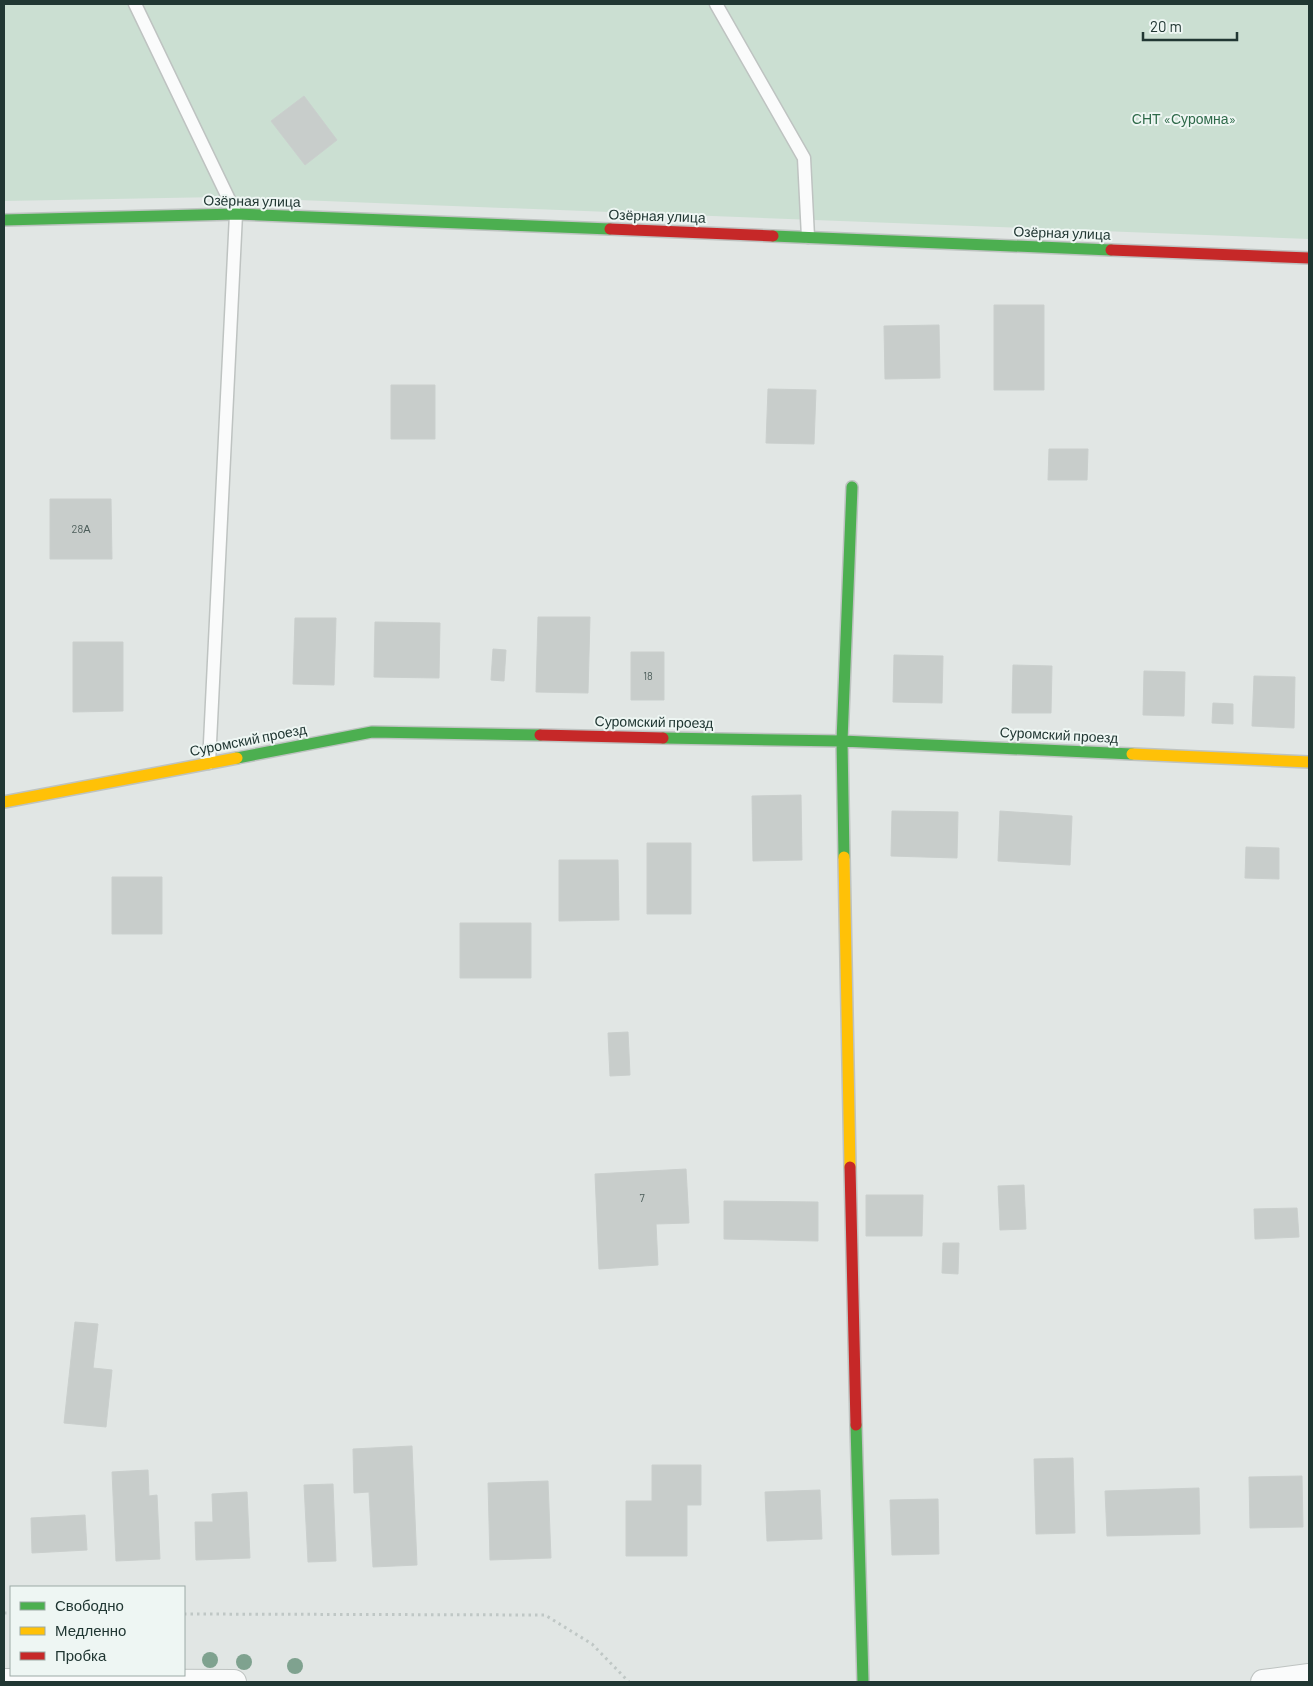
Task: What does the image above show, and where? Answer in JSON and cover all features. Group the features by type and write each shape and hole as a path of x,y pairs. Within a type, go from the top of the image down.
{"street":[{"name":"Озёрная улица","path":"4,220 236,214 1309,258"},
{"path":"852,487 842,740 852,1281 863,1682"},
{"name":"Суромский проезд","path":"4,802 372,732 842,740 1309,762"},
{"path":"1263,1682 1309,1676"},
{"path":"4,1681 234,1682"}],"lane":[{"path":"135,4 236,214 209,763"},
{"path":"716,4 804,158 808,238"}],"path":[{"path":"185,1614 545,1615 592,1644 629,1682"}],"green space":[{"name":"СНТ «Суромна»","path":"4,4 1309,4 1309,239 220,197 4,201"}],"building":[{"path":"304,96 337,140 305,165 271,121"},
{"path":"994,305 1044,305 1044,390 994,390"},
{"path":"939,325 940,378 885,379 884,326"},
{"path":"391,385 435,385 435,439 391,439"},
{"path":"768,389 816,390 814,444 766,443"},
{"path":"1049,449 1088,449 1087,480 1048,480"},
{"path":"50,499 111,499 112,559 50,559"},
{"path":"538,617 590,617 588,693 536,692"},
{"path":"295,618 336,618 334,685 293,684"},
{"path":"375,622 440,623 439,678 374,677"},
{"path":"73,642 123,642 123,711 73,712"},
{"path":"493,649 506,650 504,681 491,680"},
{"path":"631,652 664,652 664,700 631,700"},
{"path":"894,655 943,656 942,703 893,702"},
{"path":"1013,665 1052,666 1051,713 1012,713"},
{"path":"1144,671 1185,672 1184,716 1143,715"},
{"path":"1254,676 1295,677 1294,728 1252,726"},
{"path":"1213,703 1233,704 1233,724 1212,723"},
{"path":"801,795 802,860 753,861 752,796"},
{"path":"892,811 958,812 957,858 891,856"},
{"path":"1000,811 1072,816 1070,865 998,861"},
{"path":"647,843 691,843 691,914 647,914"},
{"path":"1246,847 1279,848 1279,879 1245,878"},
{"path":"559,860 618,860 619,920 559,921"},
{"path":"112,877 162,877 162,934 112,934"},
{"path":"460,923 531,923 531,978 460,978"},
{"path":"628,1032 630,1075 610,1076 608,1033"},
{"path":"686,1169 689,1223 656,1224 658,1265 599,1269 595,1174"},
{"path":"1024,1185 1026,1229 1000,1230 998,1186"},
{"path":"866,1195 923,1195 922,1236 866,1236"},
{"path":"724,1201 818,1202 818,1241 724,1239"},
{"path":"1297,1208 1299,1237 1255,1239 1254,1209"},
{"path":"943,1243 959,1243 958,1274 942,1273"},
{"path":"75,1322 98,1324 93,1368 112,1370 106,1427 64,1423"},
{"path":"412,1446 417,1565 373,1567 369,1492 354,1493 353,1449"},
{"path":"1073,1458 1075,1533 1036,1534 1034,1459"},
{"path":"652,1465 701,1465 701,1505 687,1505 687,1556 626,1556 626,1501 652,1501"},
{"path":"148,1470 149,1496 157,1495 160,1559 116,1561 112,1472"},
{"path":"1302,1476 1303,1527 1250,1528 1249,1477"},
{"path":"548,1481 551,1558 490,1560 488,1483"},
{"path":"333,1484 336,1561 308,1562 304,1485"},
{"path":"1199,1488 1200,1534 1107,1536 1105,1491"},
{"path":"820,1490 822,1539 767,1541 765,1492"},
{"path":"247,1492 250,1558 196,1560 195,1522 213,1522 212,1494"},
{"path":"938,1499 939,1554 892,1555 890,1500"},
{"path":"85,1515 87,1550 32,1553 31,1518"}],"traffic: fast":[{"path":"4,220 236,214 610,229"},
{"path":"773,236 1111,250"},
{"path":"844,857 842,741 852,487"},
{"path":"237,758 372,732 540,735"},
{"path":"663,738 842,741 1132,754"},
{"path":"856,1425 863,1682"}],"traffic: slow":[{"path":"1132,754 1309,762"},
{"path":"4,802 237,758"},
{"path":"844,857 850,1167"}],"traffic: jam":[{"path":"610,229 773,236"},
{"path":"1111,250 1309,258"},
{"path":"540,735 663,738"},
{"path":"850,1167 856,1425"}]}
